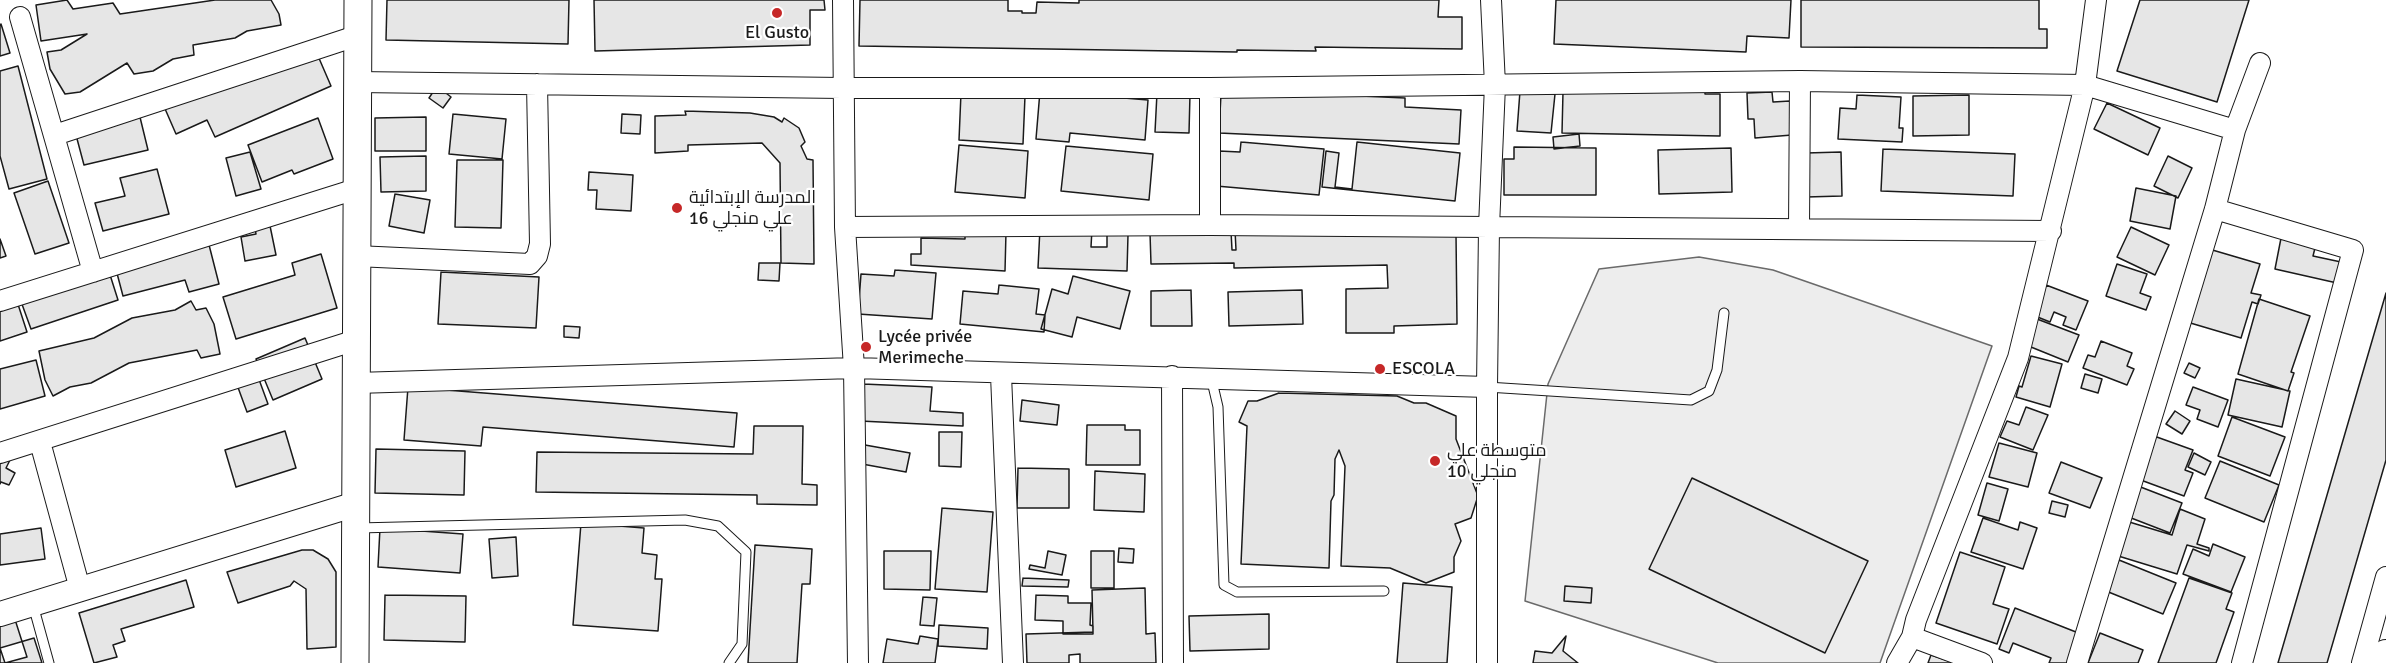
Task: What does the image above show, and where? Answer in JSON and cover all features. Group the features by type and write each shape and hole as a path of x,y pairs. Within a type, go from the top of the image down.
{"main road":[{"path":"355,663 358,0"},
{"path":"2384,663 2386,655"}],"street":[{"path":"843,0 845,227 854,368 858,663"},
{"path":"1487,663 1489,227 1495,85 1491,0"},
{"path":"1898,663 1912,637 1916,620 2018,358 2085,85 2096,0"},
{"path":"20,17 93,272"},
{"path":"55,135 357,36"},
{"path":"2077,663 2215,208 2235,130 2260,63"},
{"path":"1799,228 1800,81"},
{"path":"356,82 842,88 1210,88 1800,81 2085,85 2235,130"},
{"path":"356,256 530,264 537,256 540,244 537,84"},
{"path":"1210,88 1210,225"},
{"path":"0,301 356,189"},
{"path":"2215,208 2353,250 2241,663"},
{"path":"845,227 1210,225 2051,231"},
{"path":"0,453 356,340"},
{"path":"356,383 854,368 1001,375 1172,376 1487,387"},
{"path":"1001,375 1013,663"},
{"path":"1172,376 1173,663"},
{"path":"39,442 80,589"},
{"path":"0,614 80,589 356,516"},
{"path":"2362,663 2386,577"},
{"path":"1912,637 1982,663"}],"lane":[{"path":"1487,387 1691,400 1709,391 1717,370 1724,313"},
{"path":"1211,377 1218,407 1224,585 1237,592 1384,591"},
{"path":"356,516 685,520 718,526 746,552 742,644 729,663"},
{"path":"33,604 49,663"}],"shaded area":[{"path":"1699,257 1773,270 1992,346 1880,663 1718,663 1525,601 1548,384 1599,269"}],"building":[{"path":"67,0 73,9 113,3 120,14 215,0 271,0 279,14 281,25 247,31 235,38 193,45 194,55 173,59 153,71 134,74 127,63 80,92 65,94 50,69 47,52 61,50 87,34 41,41 36,5"},
{"path":"387,0 569,0 568,44 386,40"},
{"path":"594,0 824,0 825,10 810,10 810,45 595,51"},
{"path":"860,0 1008,0 1008,11 1036,13 1037,2 1079,3 1079,0 1439,0 1438,17 1462,17 1462,49 1315,47 1316,51 1237,50 1237,52 859,46"},
{"path":"1556,0 1791,0 1789,38 1747,36 1746,52 1554,44"},
{"path":"1801,0 2039,0 2039,29 2047,29 2047,48 1801,47"},
{"path":"2140,0 2249,0 2217,102 2117,71"},
{"path":"0,25 10,53 0,56"},
{"path":"315,49 331,86 215,137 207,120 176,134 159,95"},
{"path":"18,66 47,179 9,189 0,156 0,71"},
{"path":"437,86 451,97 443,108 429,98"},
{"path":"1626,88 1705,89 1705,94 1720,94 1720,136 1562,133 1563,92 1626,93"},
{"path":"1040,91 1148,100 1145,140 1070,133 1069,142 1036,139"},
{"path":"1520,91 1555,94 1551,133 1517,131"},
{"path":"1272,92 1405,98 1405,107 1461,110 1459,144 1219,133 1221,94"},
{"path":"1772,92 1773,102 1790,101 1792,135 1755,138 1754,119 1748,119 1747,93"},
{"path":"961,93 1025,96 1023,144 959,140"},
{"path":"1157,93 1190,94 1189,133 1155,132"},
{"path":"1857,95 1901,97 1899,128 1903,128 1902,142 1838,139 1840,108 1856,109"},
{"path":"1969,95 1969,135 1913,136 1913,96"},
{"path":"2107,103 2160,128 2148,155 2094,129"},
{"path":"138,109 148,150 84,165 76,135"},
{"path":"685,111 750,113 774,117 782,122 784,118 799,128 805,142 801,146 807,159 813,160 814,264 781,263 780,163 762,143 688,145 688,151 655,153 655,116 686,115"},
{"path":"453,114 506,119 502,159 449,154"},
{"path":"622,114 641,115 640,134 621,133"},
{"path":"426,117 426,151 375,151 375,118"},
{"path":"318,118 333,159 294,174 292,170 262,182 248,145"},
{"path":"1579,134 1580,146 1554,149 1553,137"},
{"path":"1241,142 1324,149 1319,195 1216,186 1219,151 1240,152"},
{"path":"1357,142 1460,153 1455,201 1322,187 1326,151 1339,153 1335,187 1352,189"},
{"path":"959,145 1028,151 1025,198 955,192"},
{"path":"1066,146 1153,154 1149,200 1061,191"},
{"path":"1514,147 1596,148 1596,195 1504,195 1504,159 1514,159"},
{"path":"1731,148 1732,192 1659,194 1658,150"},
{"path":"1883,149 2015,154 2013,196 1881,191"},
{"path":"250,152 261,189 236,196 226,158"},
{"path":"1841,152 1842,196 1806,197 1806,153"},
{"path":"426,156 426,191 381,192 380,157"},
{"path":"2168,156 2192,168 2178,198 2154,186"},
{"path":"457,160 503,160 501,228 455,227"},
{"path":"157,169 169,214 103,231 95,203 125,196 120,178"},
{"path":"589,172 633,175 631,211 596,209 597,190 588,190"},
{"path":"48,181 69,243 35,254 14,193"},
{"path":"2136,188 2176,196 2170,229 2130,221"},
{"path":"395,194 430,200 424,233 389,226"},
{"path":"269,221 276,255 245,261 241,237 256,234 254,224"},
{"path":"2131,227 2169,245 2155,275 2117,257"},
{"path":"1040,228 1092,229 1091,247 1107,247 1107,234 1128,235 1127,271 1038,268"},
{"path":"1235,230 1456,234 1457,324 1394,326 1394,333 1346,333 1346,289 1388,288 1387,265 1234,268 1234,263 1151,264 1150,233 1231,231 1232,250 1236,250"},
{"path":"965,231 1006,232 1005,271 911,265 911,254 921,254 921,238 965,239"},
{"path":"2282,233 2317,240 2313,256 2341,262 2337,283 2275,269"},
{"path":"207,237 219,284 189,292 185,280 123,296 114,262"},
{"path":"0,239 6,256 0,258"},
{"path":"2209,249 2260,264 2251,293 2261,295 2258,304 2252,302 2241,338 2187,322"},
{"path":"321,254 337,308 236,339 223,297 295,275 292,263"},
{"path":"105,259 118,300 31,329 19,296"},
{"path":"759,263 780,263 779,281 758,280"},
{"path":"2117,264 2147,274 2140,293 2151,297 2146,310 2106,296"},
{"path":"895,270 936,273 932,319 858,314 861,274 894,276"},
{"path":"441,272 539,277 536,328 438,324"},
{"path":"1073,276 1130,291 1120,329 1077,317 1072,337 1041,329 1052,289 1068,294"},
{"path":"999,285 1039,289 1036,314 1045,315 1044,332 960,324 963,291 998,294"},
{"path":"2046,285 2088,301 2076,330 2063,325 2066,317 2054,312 2050,322 2035,316"},
{"path":"1191,290 1192,326 1151,326 1151,291"},
{"path":"1302,290 1303,324 1229,326 1228,292"},
{"path":"14,292 27,332 0,341 0,297"},
{"path":"2386,293 2386,460 2327,663 2278,663"},
{"path":"2259,299 2310,316 2291,372 2294,373 2288,391 2238,374"},
{"path":"191,301 196,310 206,308 214,324 220,354 201,358 197,350 129,363 91,383 70,387 53,396 45,380 39,351 94,338 132,318 175,310"},
{"path":"2037,319 2079,335 2068,362 2026,345"},
{"path":"564,326 580,327 579,338 564,337"},
{"path":"305,338 322,379 273,400 256,359"},
{"path":"2101,341 2132,353 2127,366 2134,369 2127,385 2083,368 2088,355 2095,357"},
{"path":"2031,356 2062,364 2050,407 2016,397 2019,386 2022,387"},
{"path":"36,360 45,396 0,409 0,369"},
{"path":"2189,363 2200,368 2195,378 2184,373"},
{"path":"257,374 268,404 247,412 236,382"},
{"path":"2085,374 2102,379 2098,393 2081,388"},
{"path":"2236,379 2290,391 2282,427 2228,415"},
{"path":"863,384 932,387 930,411 963,413 963,426 860,421"},
{"path":"408,387 737,413 734,447 483,427 481,446 404,440"},
{"path":"2193,387 2228,400 2218,427 2197,419 2200,410 2186,405"},
{"path":"1279,393 1397,396 1414,403 1426,403 1456,416 1456,439 1478,496 1471,518 1455,524 1461,541 1454,557 1454,572 1426,583 1390,568 1341,566 1345,466 1339,450 1335,459 1334,495 1331,501 1329,568 1241,564 1247,426 1239,422 1248,401 1257,401"},
{"path":"1022,400 1059,405 1057,425 1020,421"},
{"path":"2026,407 2048,415 2033,450 2000,437 2007,421 2019,425"},
{"path":"2175,411 2190,421 2182,434 2166,424"},
{"path":"2232,417 2285,437 2270,476 2218,456"},
{"path":"1087,425 1125,425 1125,430 1140,430 1140,465 1086,465"},
{"path":"754,426 803,426 802,484 817,485 817,505 757,504 757,495 536,492 537,452 753,454"},
{"path":"285,431 296,468 236,487 225,450"},
{"path":"939,432 962,432 961,467 939,466"},
{"path":"2154,436 2193,450 2185,470 2193,473 2184,496 2138,479"},
{"path":"1999,443 2037,453 2028,487 1989,477"},
{"path":"865,445 910,453 906,472 862,464"},
{"path":"376,449 465,451 464,495 375,493"},
{"path":"0,450 12,456 6,468 15,473 9,485 1,482 0,484"},
{"path":"2194,453 2211,462 2205,475 2188,467"},
{"path":"2220,461 2279,485 2264,522 2205,498"},
{"path":"2061,462 2102,478 2090,508 2049,493"},
{"path":"1018,468 1069,469 1069,508 1017,508"},
{"path":"1095,471 1145,474 1144,512 1094,510"},
{"path":"1692,478 1868,561 1825,653 1649,569"},
{"path":"1987,483 2008,489 1999,521 1978,515"},
{"path":"2138,486 2182,503 2170,533 2126,516"},
{"path":"2052,501 2068,505 2065,517 2049,513"},
{"path":"942,508 993,512 987,592 935,589"},
{"path":"2180,509 2205,519 2197,544 2209,548 2209,551 2187,545 2177,574 2115,555 2126,521 2172,535"},
{"path":"1983,518 2018,530 2020,522 2037,528 2023,569 1971,552"},
{"path":"581,523 644,528 642,553 657,555 655,579 662,579 658,631 573,625"},
{"path":"41,528 45,559 0,565 0,534"},
{"path":"380,528 463,534 460,573 378,567"},
{"path":"516,537 518,576 492,578 489,539"},
{"path":"2213,544 2245,557 2231,592 2183,574 2193,549 2209,556"},
{"path":"755,545 812,549 810,584 802,584 797,663 748,663"},
{"path":"1119,548 1134,549 1133,563 1118,562"},
{"path":"302,550 313,550 328,559 336,572 336,647 307,649 306,589 294,581 290,586 238,603 227,572"},
{"path":"884,551 931,551 930,590 884,589"},
{"path":"1048,551 1066,555 1062,575 1029,569 1030,565 1045,568"},
{"path":"1091,551 1114,551 1114,588 1091,588"},
{"path":"1960,552 2005,567 1993,604 2009,609 1997,644 1936,623"},
{"path":"2119,560 2176,583 2163,614 2106,591"},
{"path":"1023,578 1069,580 1068,587 1022,586"},
{"path":"2189,578 2232,593 2226,609 2234,612 2216,663 2158,663"},
{"path":"186,580 194,607 121,629 125,641 113,645 117,657 94,663 79,613"},
{"path":"1403,583 1452,587 1447,663 1397,663"},
{"path":"1565,586 1592,588 1591,603 1564,601"},
{"path":"1145,588 1146,634 1155,633 1156,663 1080,663 1080,654 1069,655 1069,663 1027,663 1026,634 1093,632 1092,590"},
{"path":"385,595 466,596 465,642 384,640"},
{"path":"1036,595 1068,596 1068,603 1091,603 1090,625 1093,626 1093,634 1063,634 1063,621 1035,620"},
{"path":"923,597 937,598 934,626 920,625"},
{"path":"11,607 27,657 5,663 0,648 0,611"},
{"path":"2015,608 2081,634 2069,663 2049,663 2051,658 2013,643 2009,653 1999,649"},
{"path":"1269,614 1269,649 1190,651 1189,616"},
{"path":"939,625 988,628 987,649 938,646"},
{"path":"2100,633 2143,650 2138,663 2088,663"},
{"path":"920,636 938,639 935,663 883,663 887,639 918,644"},
{"path":"1566,636 1563,651 1578,663 1533,663 1535,651 1552,653"},
{"path":"34,638 42,663 0,663 0,648"},
{"path":"1931,655 1955,663 1928,663"}],"place":[{"name":"El Gusto","path":"777,13"},
{"name":"المدرسة الإبتدائية علي منجلي 16","path":"677,208"},
{"name":"Lycée privée Merimeche","path":"866,347"},
{"name":"ESCOLA","path":"1380,369"},
{"name":"متوسطة علي منجلي 10","path":"1435,461"}]}
